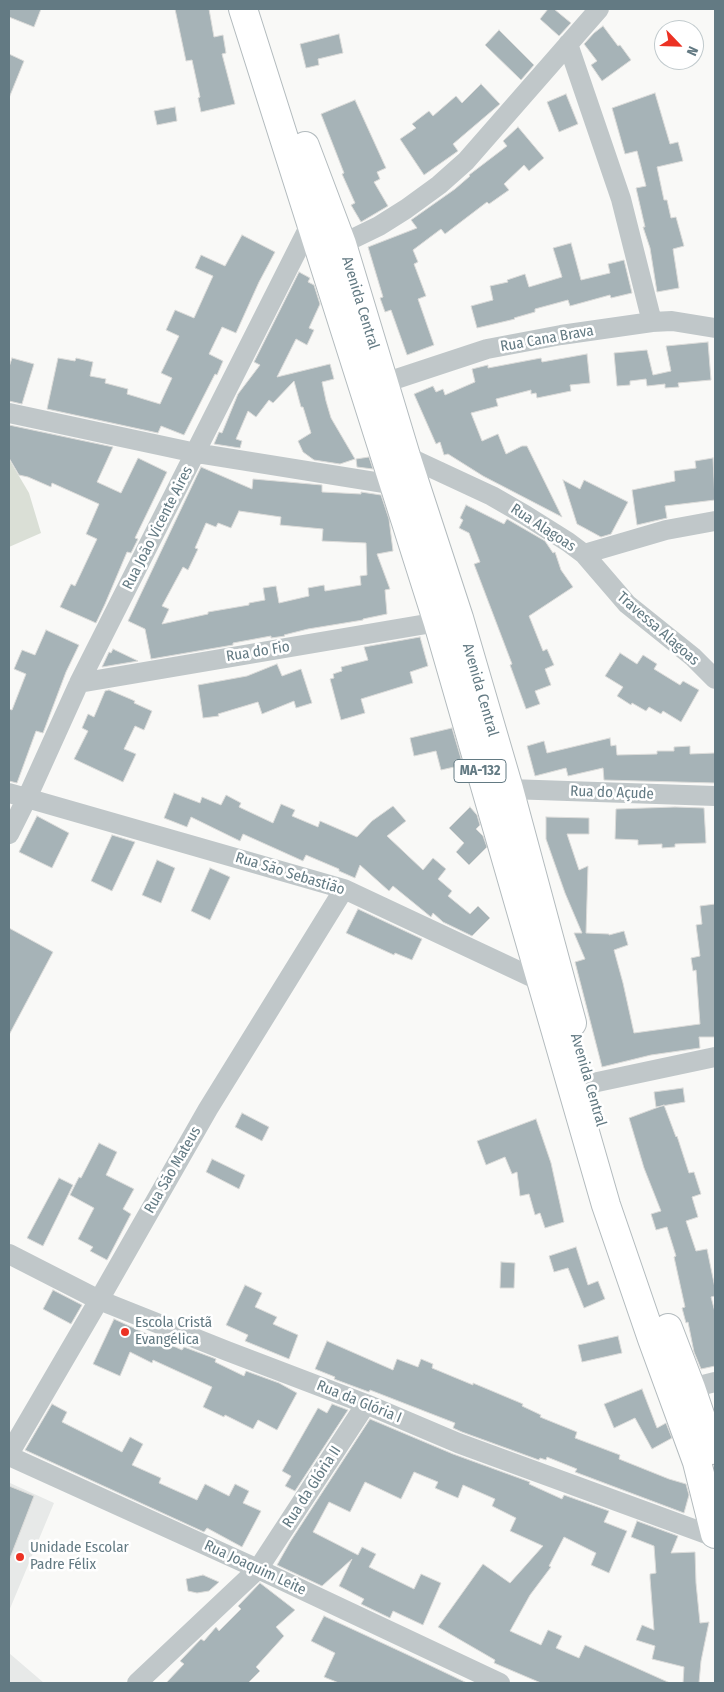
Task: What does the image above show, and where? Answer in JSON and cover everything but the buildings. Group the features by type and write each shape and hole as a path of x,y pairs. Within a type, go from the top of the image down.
{"main road":[{"name":"MA-132","path":"244,9 395,485 448,621 540,981 606,1205 652,1339 709,1459 715,1535"},
{"name":"Avenida Central","path":"264,9 306,148 342,244 406,456 448,621 508,789 588,1084 651,1287 703,1385 709,1459"}],"street":[{"path":"342,244 379,226 439,185 466,161 599,9"},
{"path":"568,44 621,199 652,322"},
{"name":"Rua João Vicente Aires","path":"9,834 18,796 79,683 311,223"},
{"name":"Rua Cana Brava","path":"384,383 488,350 561,335 652,322 672,321 715,328"},
{"path":"9,413 196,453 395,485"},
{"name":"Rua Alagoas","path":"406,456 492,496 568,542 584,554 666,530 715,521"},
{"name":"Travessa Alagoas","path":"584,554 626,604 692,657 715,679"},
{"name":"Rua do Fio","path":"79,683 448,621"},
{"name":"Rua do Açude","path":"508,789 715,796"},
{"name":"Rua São Sebastião","path":"18,796 344,889 540,981"},
{"name":"Rua São Mateus","path":"9,1455 208,1109 344,889"},
{"path":"588,1084 715,1057"},
{"name":"Rua da Glória I","path":"9,1254 99,1300 366,1404 458,1443 715,1535"},
{"name":"Rua da Glória II","path":"137,1683 258,1569 366,1404"},
{"name":"Rua Joaquim Leite","path":"9,1455 500,1683"}],"shaded area":[{"path":"9,459 29,493 41,533 9,547"},
{"name":"Unidade Escolar Padre Félix","path":"10,1483 54,1503 9,1611 9,1486"},
{"path":"9,1653 44,1683 9,1683"}],"place":[{"name":"Escola Cristã Evangélica","path":"125,1332"},
{"name":"Unidade Escolar Padre Félix","path":"20,1557"}]}
